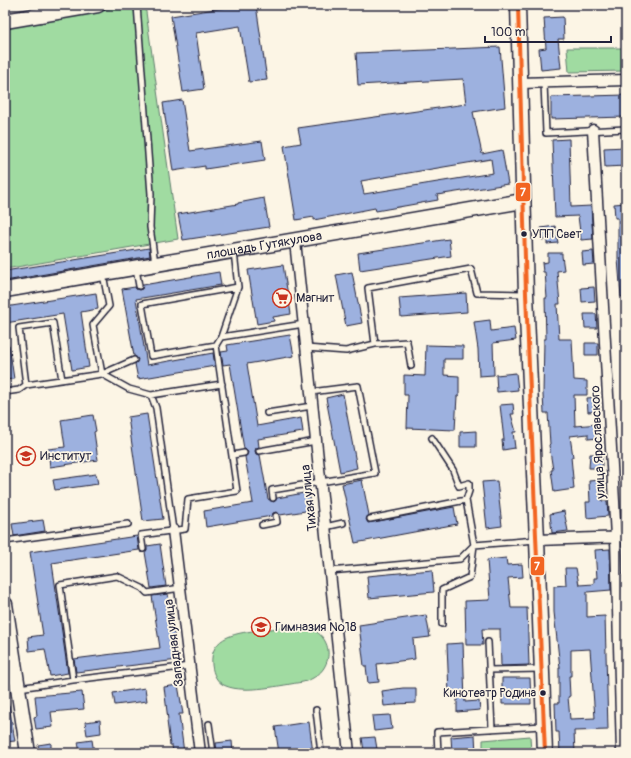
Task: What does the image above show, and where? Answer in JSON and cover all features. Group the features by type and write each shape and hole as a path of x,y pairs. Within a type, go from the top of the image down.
{"street":[{"path":"5,21 98,5"},
{"path":"518,5 522,201 545,753"},
{"path":"520,83 626,80"},
{"name":"улица Ярославского","path":"593,130 621,537 622,753"},
{"name":"площадь Гутякулова","path":"5,290 522,201"},
{"name":"Тихая улица","path":"295,241 349,753"},
{"name":"Западная улица","path":"173,530 200,753"},
{"path":"537,540 621,537"},
{"path":"5,606 28,753"}],"lane":[{"path":"138,5 151,194 150,227 155,264"},
{"path":"544,82 546,133 626,129"},
{"path":"143,549 141,535 185,529 188,499 237,491 216,345 221,337 238,287 233,251"},
{"path":"135,268 139,286"},
{"path":"375,344 368,288 471,269 477,292 526,294"},
{"path":"104,274 109,306 93,325 102,374 129,390 150,395 222,384"},
{"path":"216,345 148,357 141,301 238,287"},
{"path":"26,385 19,328 53,323 62,380"},
{"path":"221,337 304,324"},
{"path":"306,348 346,351 375,344 407,342 411,366"},
{"path":"5,392 19,390 26,385 102,374 134,360"},
{"path":"273,498 272,490 375,473 358,386 311,392"},
{"path":"150,395 156,408 173,530"},
{"path":"267,413 312,406"},
{"path":"432,438 453,470 458,486 469,483 469,491 466,500 474,545 470,577 442,590 442,624"},
{"path":"259,451 316,441"},
{"path":"233,455 244,453"},
{"path":"370,519 466,500"},
{"path":"262,525 277,522 276,516"},
{"path":"5,541 128,524"},
{"path":"325,527 344,524"},
{"path":"330,571 460,560 474,545 537,540"},
{"path":"73,680 60,585 118,576 142,588 147,593 180,588"},
{"path":"488,642 492,729"},
{"path":"18,688 190,666"},
{"path":"489,670 542,669"},
{"path":"316,710 321,753"},
{"path":"208,724 212,753"},
{"path":"438,753 437,732 544,726"}],"green space":[{"path":"115,5 145,5 178,239 5,269 5,27 109,9"},
{"path":"567,48 626,48 626,71 569,72"},
{"path":"300,626 312,629 321,635 326,643 328,652 327,661 322,670 314,677 303,682 264,688 243,689 223,685 214,675 212,655 215,647 227,637 252,631"},
{"path":"530,736 531,753 483,753 483,740"}],"building":[{"path":"241,5 256,5 267,80 249,82 240,26 196,33 204,89 183,92 171,16"},
{"path":"563,17 564,39 558,39 561,68 541,70 539,49 546,48 544,18"},
{"path":"500,47 505,107 473,112 482,154 502,150 508,184 437,195 438,200 376,211 375,208 314,220 314,217 296,220 284,146 301,143 298,128 466,104 463,79 358,85 356,53","holes":["491,159 493,173 364,194 361,181"]},
{"path":"626,95 626,117 551,119 551,97"},
{"path":"182,100 190,151 262,141 265,160 205,169 205,166 173,171 163,103"},
{"path":"569,139 571,207 591,206 593,239 581,240 578,216 555,217 552,140"},
{"path":"626,147 626,166 605,167 604,148"},
{"path":"264,198 269,227 183,240 178,214"},
{"path":"626,203 626,296 621,297 618,259 618,218 615,218 614,204"},
{"path":"555,226 558,243 547,244 547,239 542,240 541,228"},
{"path":"449,239 451,256 360,270 358,253"},
{"path":"149,248 150,256 5,281 5,271"},
{"path":"593,251 594,264 583,265 582,252"},
{"path":"548,253 562,253 564,270 557,271 560,304 557,304 559,339 572,339 574,380 587,381 587,395 574,395 575,426 599,424 600,438 588,439 588,434 570,436 573,457 571,457 574,489 554,492 551,470 553,470 549,445 548,413 544,413 543,395 544,339 546,339 545,298 547,298 545,272 543,272 542,263 548,262"},
{"path":"283,265 291,314 273,317 274,321 257,324 248,270"},
{"path":"219,272 221,285 136,299 147,365 213,353 215,366 138,379 135,364 138,359 134,356 122,289 135,287 139,290 142,289 143,285"},
{"path":"352,272 362,323 346,326 336,275"},
{"path":"594,287 595,301 582,302 581,288"},
{"path":"96,293 98,309 81,312 89,367 72,370 63,314 5,323 5,307"},
{"path":"466,293 467,312 401,317 399,298"},
{"path":"584,314 596,314 597,328 585,328"},
{"path":"490,320 491,331 514,328 516,340 493,343 494,375 479,376 478,349 474,322"},
{"path":"290,335 294,356 247,364 257,426 301,418 303,432 258,439 259,447 256,448 255,451 256,454 260,455 268,499 274,502 277,498 309,492 312,510 280,515 276,512 273,513 272,516 206,527 204,511 253,503 245,457 248,453 247,450 244,449 230,364 223,365 221,352 228,351 227,345"},
{"path":"585,343 598,343 598,355 585,355"},
{"path":"5,345 9,345 14,379 5,380"},
{"path":"426,345 463,346 463,359 444,359 444,375 459,376 459,396 457,396 455,430 407,428 408,395 404,395 404,375 425,376"},
{"path":"516,373 518,390 497,392 496,375"},
{"path":"343,394 357,468 340,472 326,398"},
{"path":"599,397 600,411 588,412 587,398"},
{"path":"513,404 514,414 511,414 516,432 513,432 515,448 503,450 502,440 504,440 500,405"},
{"path":"147,414 163,519 143,521 128,417"},
{"path":"93,415 96,431 94,432 98,460 50,467 48,449 65,447 61,420"},
{"path":"476,431 476,447 460,447 460,432"},
{"path":"590,454 602,454 602,468 589,468"},
{"path":"96,474 98,484 55,490 53,480"},
{"path":"362,480 369,515 366,519 368,523 454,507 457,524 355,543 342,484"},
{"path":"601,480 602,501 607,501 608,516 587,518 586,502 590,502 589,481"},
{"path":"497,481 502,526 487,528 482,482"},
{"path":"564,511 568,531 552,533 550,514"},
{"path":"43,520 45,531 14,536 12,524"},
{"path":"137,536 139,550 52,563 68,673 50,676 45,649 29,651 28,637 43,635 30,552"},
{"path":"160,544 166,586 151,588 145,552 147,550 147,546"},
{"path":"610,549 611,590 587,592 587,617 605,616 608,730 574,731 575,753 560,753 559,732 556,732 555,703 559,703 560,668 554,612 554,586 566,585 565,568 576,568 579,585 594,584 594,578 597,578 595,550","holes":["590,649 595,718 570,719 568,697 570,696 569,676 571,676 571,650"]},
{"path":"506,558 507,565 522,564 523,577 508,578 511,608 527,608 529,665 501,666 500,629 482,629 483,645 466,645 465,601 490,600 487,560"},
{"path":"432,570 434,592 369,598 367,576"},
{"path":"168,594 178,660 76,672 74,659 160,648 152,596"},
{"path":"426,615 430,637 413,639 415,659 377,664 379,682 368,683 366,666 364,666 359,625"},
{"path":"463,643 465,702 479,701 480,710 457,712 457,694 449,694 447,644"},
{"path":"502,678 530,678 531,704 502,704"},
{"path":"178,685 183,714 179,714 184,753 173,753 172,745 170,745 164,687"},
{"path":"145,688 147,701 115,705 113,693"},
{"path":"416,688 416,703 384,706 382,691"},
{"path":"82,692 84,709 51,712 53,727 36,729 34,717 37,716 35,696"},
{"path":"9,705 15,741 5,742 5,706"},
{"path":"390,715 392,729 374,731 372,716"},
{"path":"100,720 101,733 87,735 85,722"},
{"path":"309,722 313,753 279,753 275,727"},
{"path":"475,735 476,753 452,753 451,737"},
{"path":"375,737 377,749 364,751 362,738"},
{"path":"92,740 94,753 80,753 78,742"},
{"path":"232,741 233,753 217,753 216,743"},
{"path":"51,743 51,753 39,753 38,745"}],"transit line":[{"name":"7","path":"518,5 526,294 545,753"}],"place":[{"name":"УПП Свет","path":"524,234"},
{"name":"Магнит","path":"282,298"},
{"name":"Институт","path":"26,456"},
{"name":"Гимназия №18","path":"261,627"},
{"name":"Кинотеатр Родина","path":"543,693"}]}
